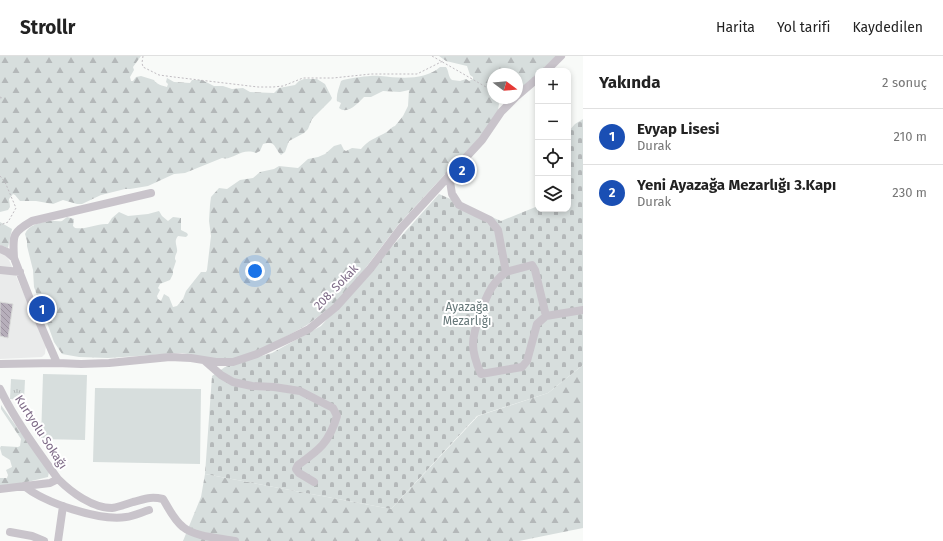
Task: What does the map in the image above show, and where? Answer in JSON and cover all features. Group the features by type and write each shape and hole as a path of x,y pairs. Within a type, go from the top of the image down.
{"street":[{"path":"549,68 561,56"},
{"path":"523,91 535,81"},
{"name":"208. Sokak","path":"0,364 108,363 170,357 191,358 216,362 233,362 242,360 292,338 309,329 336,307 363,277 401,228 482,140 501,112 509,104"},
{"path":"450,176 452,194 459,205 490,220 498,230 506,272"},
{"path":"57,363 34,312 14,258 13,238 18,229 32,221 151,193"},
{"path":"0,249 7,252 14,258"},
{"path":"546,316 535,270 532,265 506,272 494,284 483,304 476,329 473,344 481,374 522,367 527,361 537,324 546,316 583,310"},
{"path":"0,270 20,272"},
{"path":"205,361 221,375 233,382 252,386 274,387 300,391 333,408 337,416 334,428 323,446 296,469 299,474 314,482"},
{"name":"Kurtyolu Sokağı","path":"0,389 39,452 58,479 50,483 0,489"},
{"path":"58,479 71,491 82,498 95,504 112,508 152,497 163,499 177,522 185,529 201,535 235,541"},
{"path":"24,486 38,495 63,506 95,515 117,518 126,517 149,510"},
{"path":"58,541 63,506"},
{"path":"10,532 32,536 44,541"}],"path":[{"path":"143,56 143,67 159,75 258,87 283,86 303,78 333,78 371,74 417,74 432,68 443,61"},
{"path":"432,56 487,87"},
{"path":"0,176 5,182 16,208 8,222 0,225"}],"shaded area":[{"path":"0,253 6,256 9,260 46,345 45,354 42,357 0,359"}],"green space":[{"path":"0,56 141,56 133,67 134,70 130,77 131,81 133,81 136,77 141,76 154,80 158,84 167,87 167,78 174,82 190,83 192,80 202,80 214,86 223,86 232,89 243,88 250,92 274,93 279,88 295,85 304,79 317,79 325,84 332,98 312,119 308,129 304,133 289,141 285,152 281,155 273,144 267,143 263,144 260,151 256,153 246,152 230,158 222,158 185,173 174,174 148,186 125,189 101,195 82,204 63,200 53,204 36,201 20,201 13,194 9,199 10,207 8,210 0,212"},
{"path":"439,56 556,56 544,68 535,68 535,76 523,86 523,68 487,68 487,104 499,104 498,110 489,125 467,153 446,173 398,225 361,274 333,305 307,325 256,352 233,359 216,359 182,353 108,358 79,357 62,354 54,342 34,287 33,270 25,234 29,228 42,222 62,221 67,217 74,219 73,226 75,228 108,224 119,212 128,216 148,214 159,211 168,221 173,217 181,218 181,230 188,235 186,237 178,236 176,242 176,261 173,274 170,280 160,284 158,288 160,290 157,296 161,301 164,294 169,297 173,307 177,306 183,299 186,291 201,272 206,272 207,270 211,236 209,221 211,197 219,188 227,189 240,180 253,178 260,172 274,169 279,166 298,168 308,159 325,154 334,146 341,144 346,151 352,148 361,149 369,141 395,126 403,116 408,106 409,90 400,92 383,91 371,97 364,97 353,107 342,110 339,108 341,103 337,101 341,81 372,76 412,78 427,75 440,67 446,67 452,80 460,81 466,79 469,81 473,79 467,66 446,61"},
{"name":"Ayazağa Mezarlığı","path":"583,119 583,365 548,393 477,416 391,509 205,474 212,376 225,367 272,353 321,326 439,194 501,221 535,207 535,212 571,212 571,129"},
{"path":"0,222 12,229 8,248 0,245"},
{"path":"583,365 583,528 519,541 183,541 201,497 205,474 391,509 478,416 548,393"},
{"path":"43,374 87,375 85,440 41,439"},
{"path":"11,379 25,380 24,400 10,399"},
{"path":"95,388 201,389 200,464 93,462"},
{"path":"1,405 49,472 48,477 0,487 0,478 7,478 8,475 6,470 12,467 10,460 2,455 0,448 1,446 18,447 20,446 21,439 1,409"}],"building":[{"path":"0,302 13,304 8,338 0,336"}],"place":[{"name":"Yeni Ayazağa Mezarlığı 3.Kapı","path":"462,170"},
{"name":"Evyap Lisesi","path":"42,309"}]}
